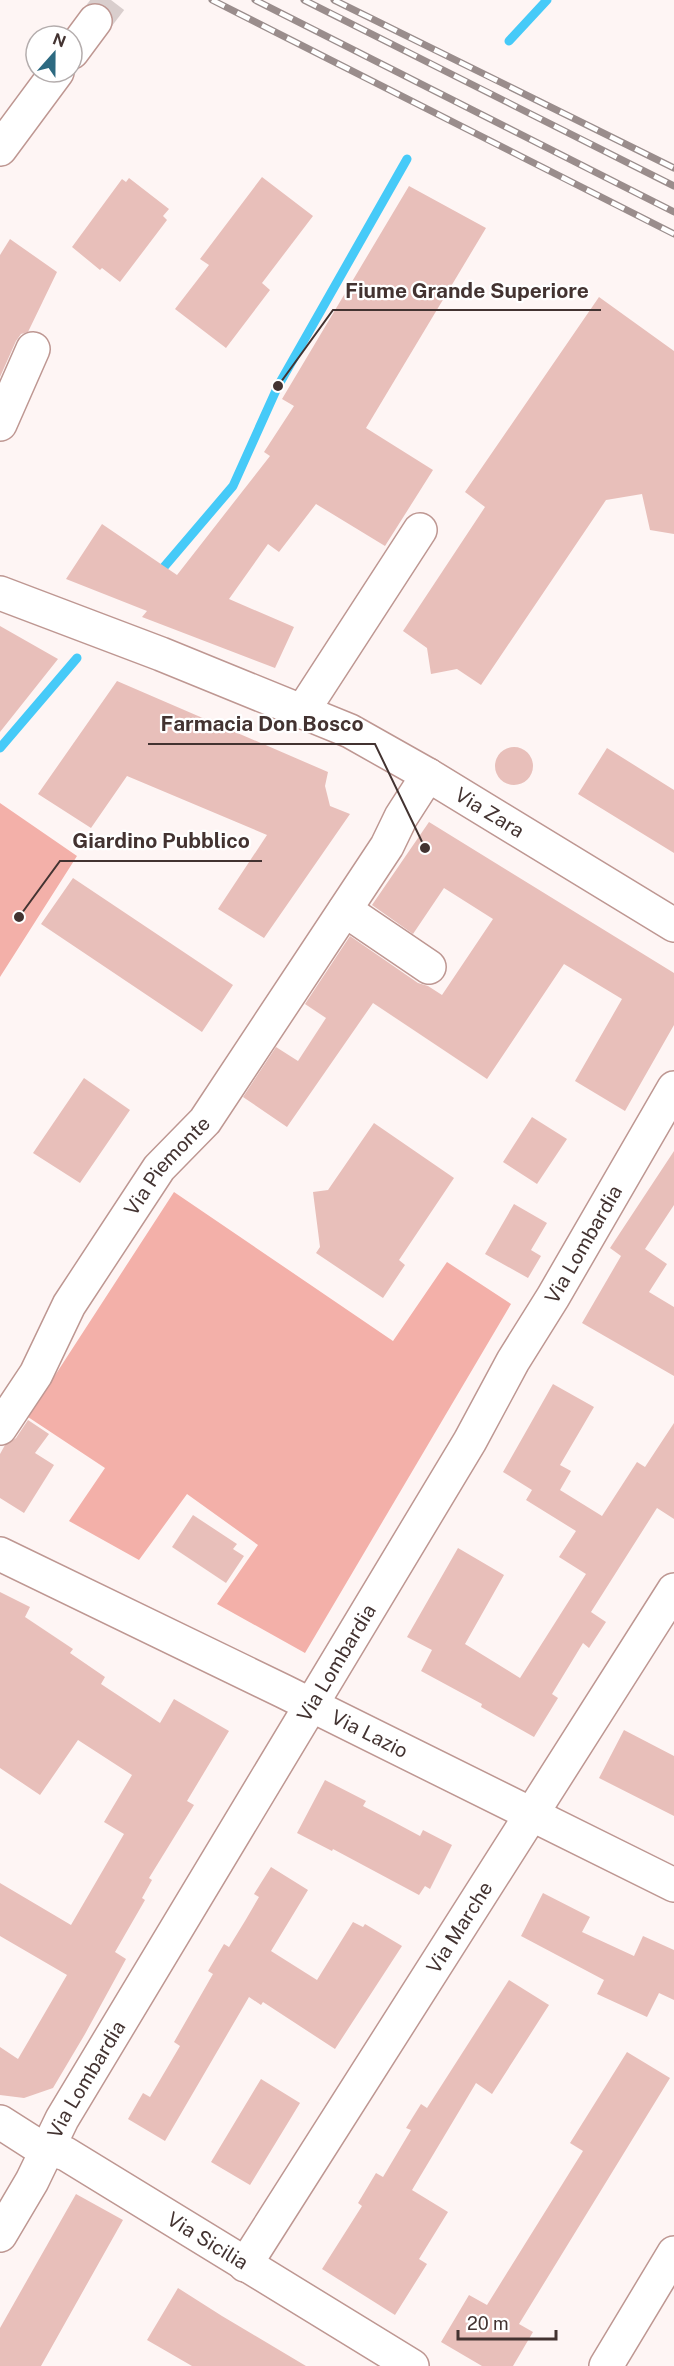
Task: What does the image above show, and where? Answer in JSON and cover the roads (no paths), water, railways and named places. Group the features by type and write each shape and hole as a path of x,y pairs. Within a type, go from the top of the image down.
{"street":[{"path":"84,36 95,21"},
{"path":"0,149 48,84"},
{"path":"0,424 33,349"},
{"path":"302,712 420,530"},
{"name":"Via Zara","path":"0,593 161,654 350,731 428,775 674,925"},
{"name":"Via Piemonte","path":"0,1428 36,1374 69,1305 159,1168 205,1121 387,846 401,817 428,775"},
{"path":"345,910 429,967"},
{"name":"Via Lombardia","path":"0,2235 32,2181 62,2119 470,1441 513,1361 554,1297 674,1088"},
{"name":"Via Lazio","path":"0,1554 674,1885"},
{"name":"Via Marche","path":"245,2265 674,1590"},
{"name":"Via Sicilia","path":"0,2122 33,2144 66,2154 412,2366"},
{"path":"606,2366 674,2253"}],"waterway":[{"path":"509,41 547,0"},
{"path":"158,574 233,486 278,386 407,159"},
{"path":"0,748 77,658"}],"tunnel":[{"path":"95,21 111,0"}],"railway":[{"path":"212,0 674,234"},
{"path":"255,0 674,212"},
{"path":"304,0 674,186"},
{"path":"334,0 674,168"}],"place":[{"name":"Fiume Grande Superiore","path":"278,386"},
{"name":"Farmacia Don Bosco","path":"425,848"},
{"name":"Giardino Pubblico","path":"19,917"}]}
